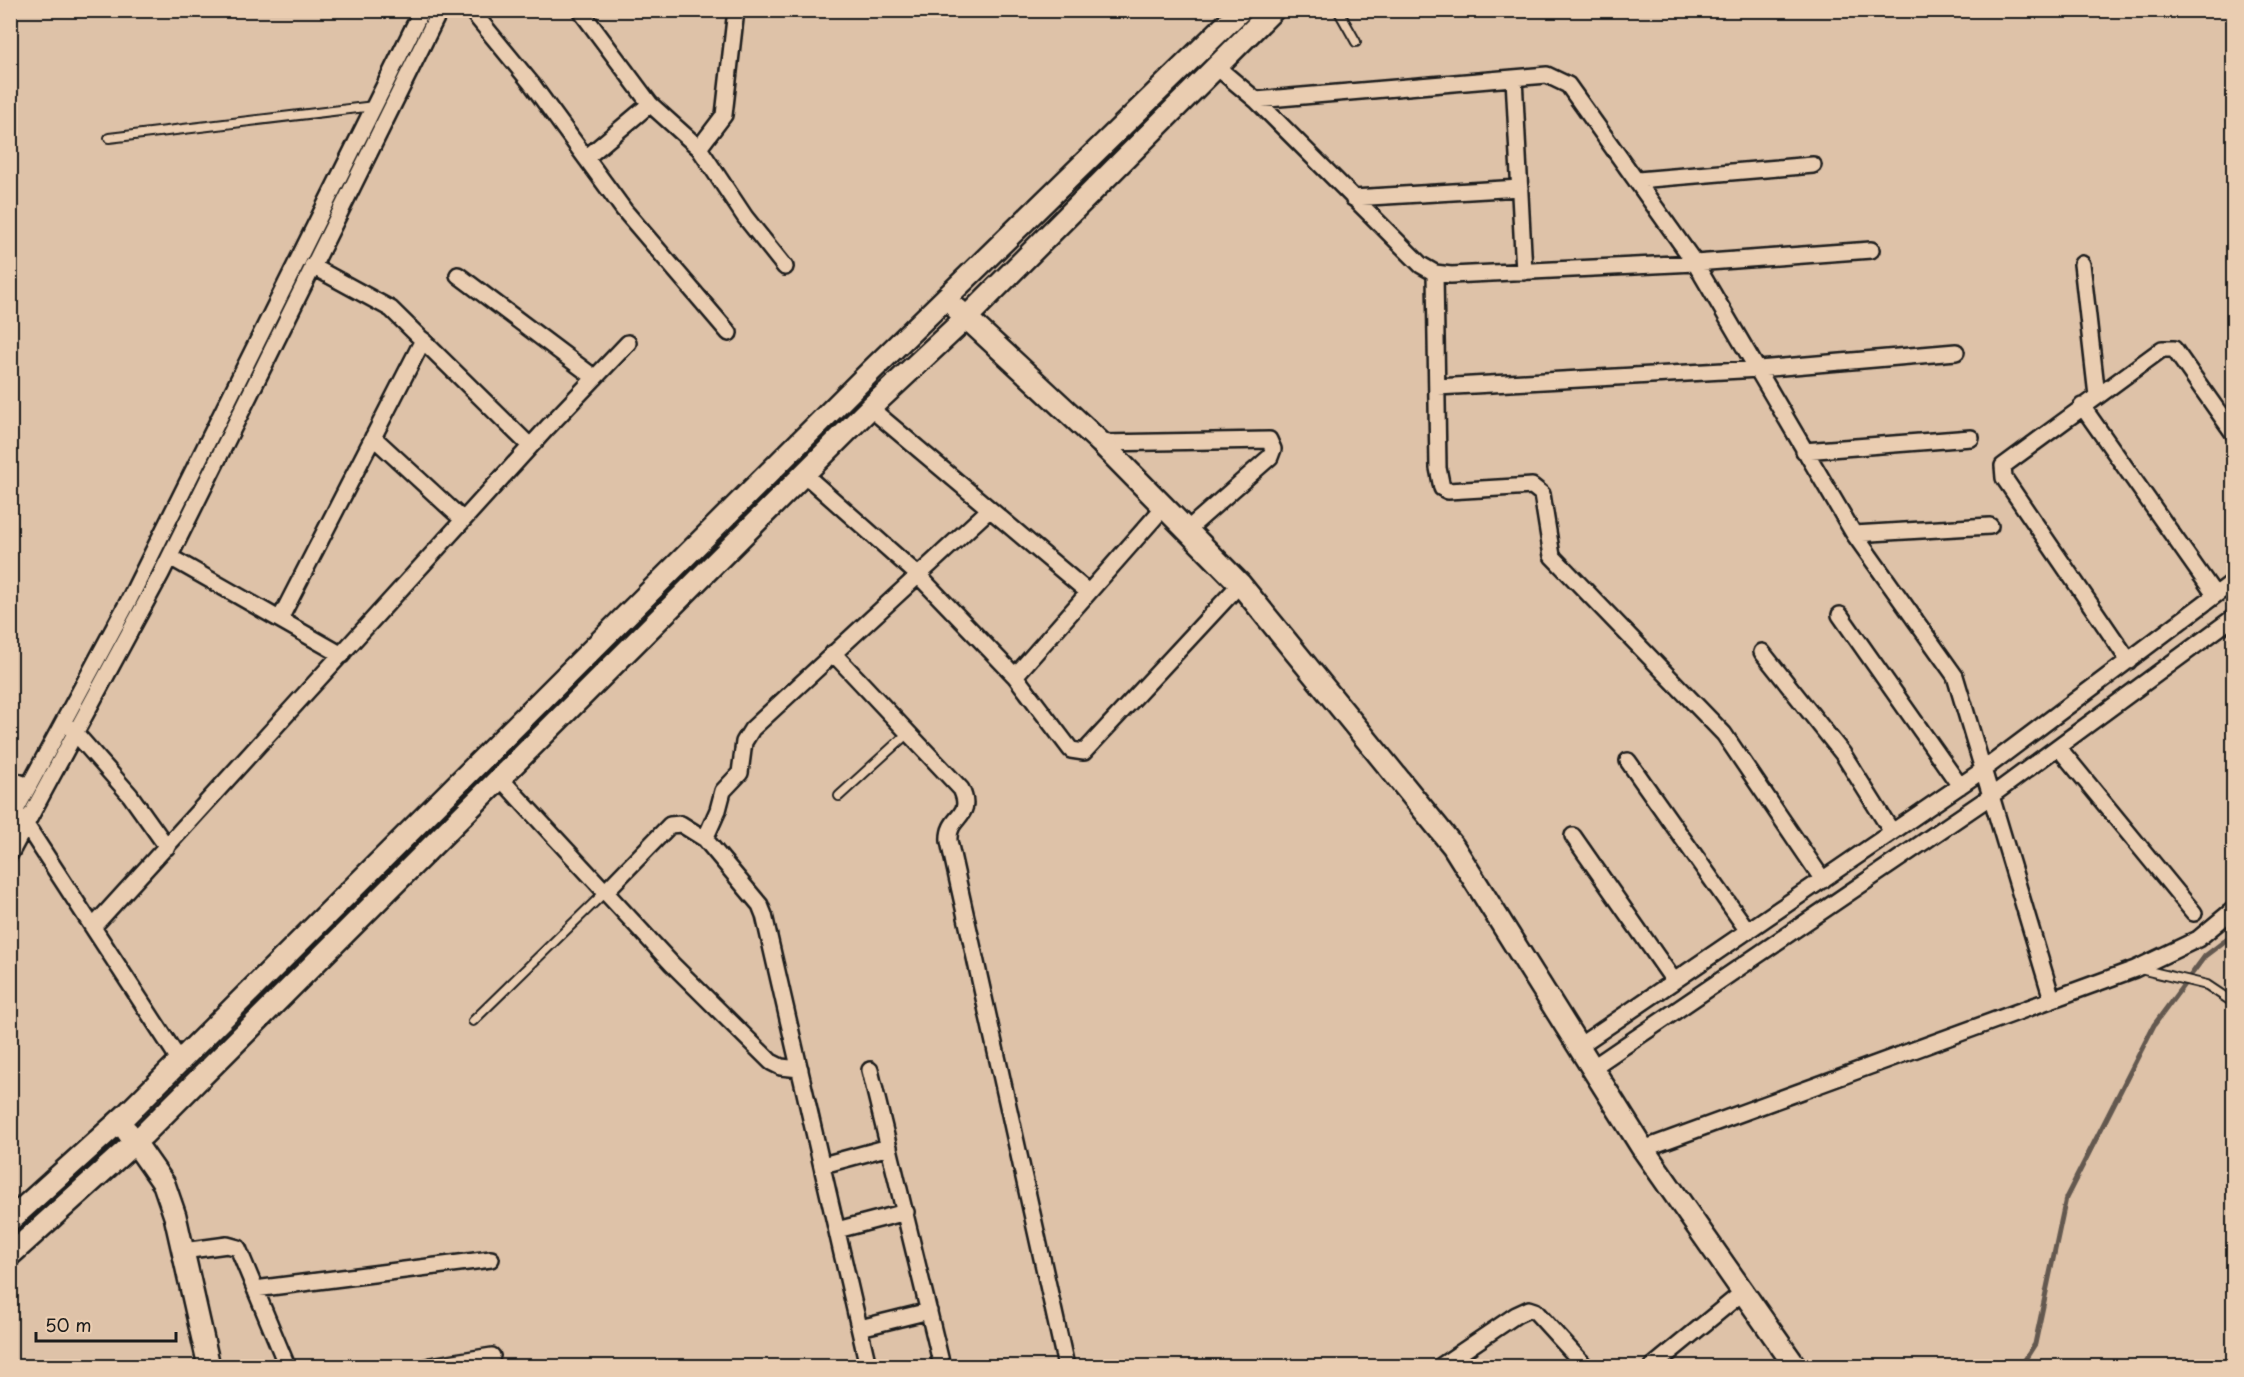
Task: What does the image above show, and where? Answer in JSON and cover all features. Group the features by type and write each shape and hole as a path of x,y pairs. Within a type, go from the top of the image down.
{"main road":[{"path":"10,1220 120,1120 946,299 1241,10"},
{"path":"10,1255 135,1143 870,408 967,317 1274,10"},
{"path":"946,299 1101,443 1240,584 1453,846 1636,1137 1795,1366"},
{"path":"120,1120 164,1184 183,1251 208,1366"}],"street":[{"path":"180,1061 26,825 14,815 129,600 422,10"},
{"path":"10,854 170,557 440,10"},
{"path":"579,10 650,104 699,148 745,217 785,267"},
{"path":"699,148 724,115 736,10"},
{"path":"474,12 531,83 624,210 729,333"},
{"path":"1218,68 1256,100 1421,265 1435,273 1451,275 1695,263 1871,250"},
{"path":"1256,100 1547,75 1568,85 1638,180 1695,263 1854,534 1954,676 2052,999"},
{"path":"1514,78 1524,272"},
{"path":"586,158 650,104"},
{"path":"1638,180 1813,165"},
{"path":"1353,198 1520,188"},
{"path":"2082,264 2097,396"},
{"path":"312,266 386,305 530,446"},
{"path":"1435,273 1438,468 1442,488 1448,491 1532,486 1538,489 1542,494 1552,556 1724,734 1823,880"},
{"path":"458,275 595,378"},
{"path":"280,619 423,340"},
{"path":"93,927 530,446 628,343"},
{"path":"2129,661 2002,472 2007,461 2162,348 2170,347 2174,349 2234,434"},
{"path":"1437,387 1759,369 1956,352"},
{"path":"2082,406 2215,596"},
{"path":"870,408 1088,592"},
{"path":"373,437 463,520"},
{"path":"1804,451 1971,438"},
{"path":"1101,443 1269,440 1273,448 1270,457 1187,530"},
{"path":"804,474 919,576 1015,676 1071,750 1084,752 1240,584"},
{"path":"1015,676 1164,507"},
{"path":"705,839 718,810 723,791 740,773 742,749 748,735 833,653 990,509"},
{"path":"1854,534 1990,526"},
{"path":"170,557 342,655"},
{"path":"1579,1046 1983,770 2234,581"},
{"path":"1840,615 1960,786"},
{"path":"1592,1068 1990,796 2234,617"},
{"path":"2168,631 2186,652"},
{"path":"1762,652 1843,754 1892,832"},
{"path":"833,653 961,789 966,800 966,808 951,827 949,841 1065,1366"},
{"path":"65,720 130,795 166,847"},
{"path":"2058,747 2194,912"},
{"path":"1629,761 1748,931"},
{"path":"500,778 672,964 771,1062 781,1067 800,1069"},
{"path":"10,779 29,786"},
{"path":"606,891 670,825 681,824 705,839 762,909 868,1366"},
{"path":"1574,836 1674,981"},
{"path":"1636,1137 2052,999 2135,969 2198,939 2234,909"},
{"path":"1778,910 1792,932"},
{"path":"870,1070 942,1366"},
{"path":"823,1165 889,1146"},
{"path":"837,1230 906,1212"},
{"path":"183,1251 233,1245 238,1248 287,1366"},
{"path":"255,1289 491,1259"},
{"path":"1653,1366 1743,1292"},
{"path":"1441,1366 1516,1315 1529,1309 1535,1311 1585,1366"},
{"path":"860,1328 929,1311"},
{"path":"430,1366 492,1356"}],"lane":[{"path":"1338,10 1356,42"},
{"path":"109,138 374,106"},
{"path":"839,796 908,733"},
{"path":"473,1021 606,891"},
{"path":"2135,969 2159,972 2207,985 2234,1003"}],"waterway":[{"path":"2021,1366 2035,1344 2066,1198 2154,1025 2205,956 2234,934"}]}
